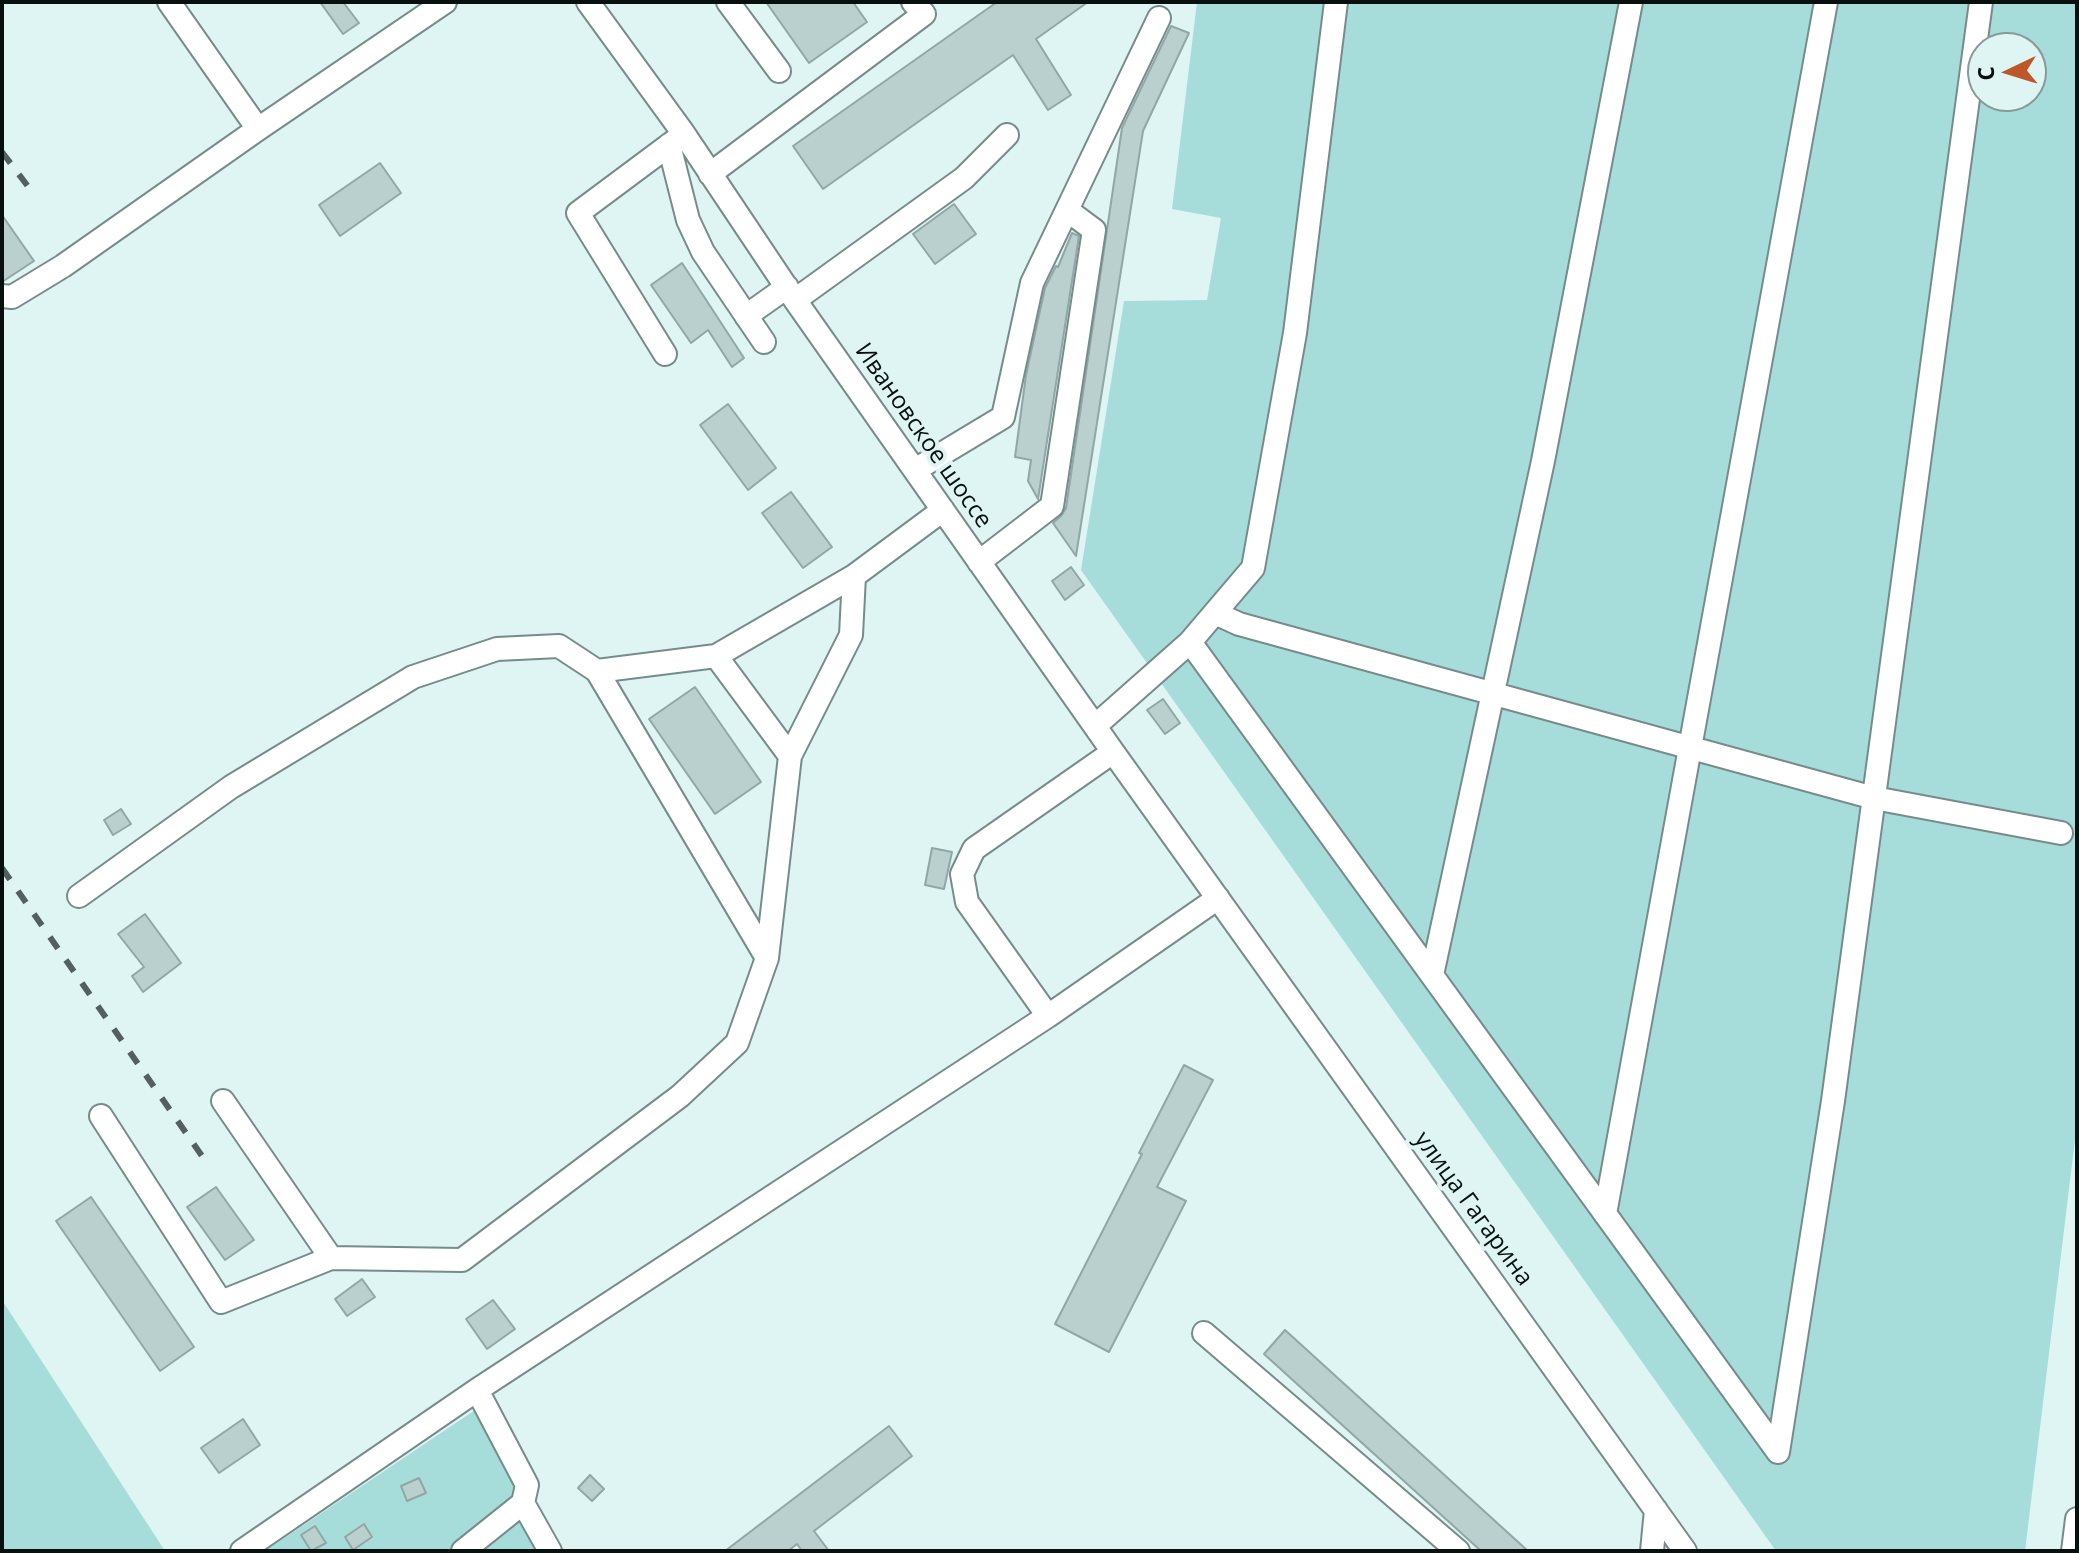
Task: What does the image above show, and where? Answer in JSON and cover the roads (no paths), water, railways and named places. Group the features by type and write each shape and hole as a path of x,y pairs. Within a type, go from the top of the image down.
{"street":[{"path":"169,2 258,129"},
{"path":"2,296 12,297 63,266 445,2"},
{"name":"Ивановское шоссе","path":"588,2 677,140 710,174 979,562 1218,898"},
{"path":"728,2 779,71"},
{"path":"710,174 924,14 913,2"},
{"path":"1095,726 1190,642 1253,568 1295,333 1336,2"},
{"path":"1432,975 1543,461 1631,2"},
{"path":"1605,1214 1826,2"},
{"path":"1190,642 1778,1452 1833,1101 1981,2"},
{"path":"915,470 1003,417 1032,283 1159,18"},
{"path":"746,316 791,294 964,178 1007,135"},
{"path":"665,354 578,213 677,140 688,220 703,252 764,342"},
{"path":"979,562 1052,506 1094,230 1067,210"},
{"path":"597,671 716,656 854,576 943,510"},
{"path":"101,1116 221,1302 331,1258 462,1260 680,1096 737,1043 767,958 790,756 851,635 854,576"},
{"path":"1215,613 1239,624 1874,798 2061,833"},
{"path":"79,896 231,787 413,677 497,649 559,646 597,671 767,958"},
{"path":"716,656 790,756"},
{"path":"1048,1016 967,902 962,874 974,849 1113,752"},
{"path":"242,1551 477,1390 1048,1016 1218,898"},
{"name":"улица Гагарина","path":"1218,898 1685,1551"},
{"path":"223,1101 331,1258"},
{"path":"1204,1333 1458,1551"},
{"path":"463,1551 523,1503 527,1485 477,1390"},
{"path":"523,1503 550,1551"},
{"path":"1652,1551 1656,1510"},
{"path":"2073,1551 2077,1519"}],"railway":[{"path":"2,152 33,193"},
{"path":"2,868 202,1156"}]}
